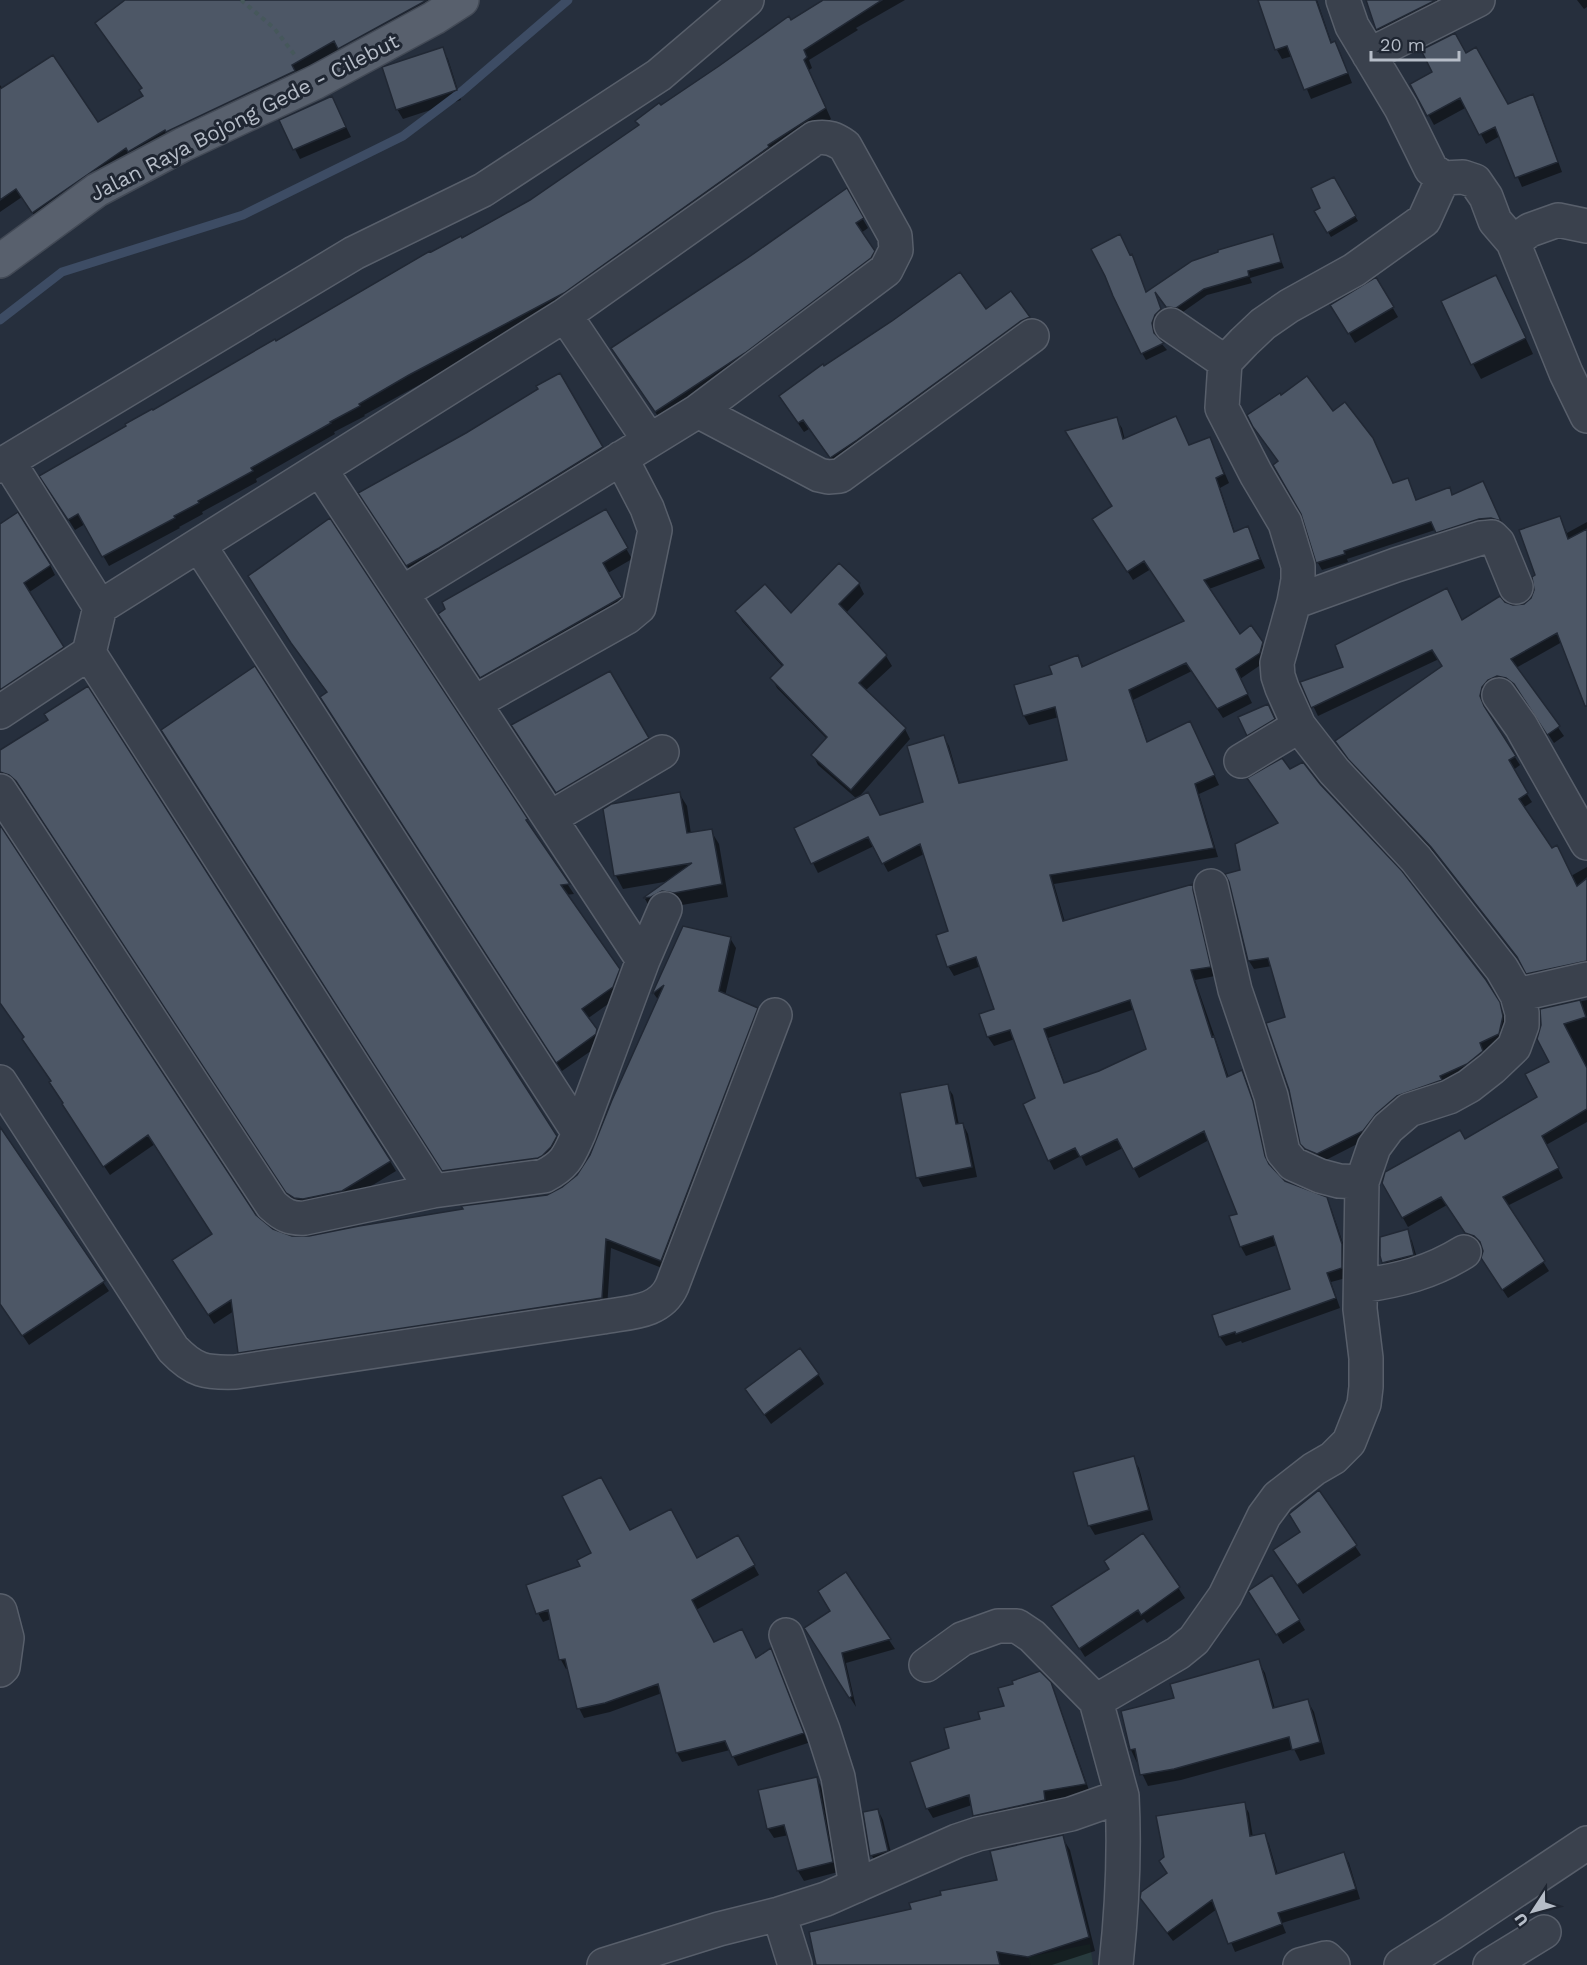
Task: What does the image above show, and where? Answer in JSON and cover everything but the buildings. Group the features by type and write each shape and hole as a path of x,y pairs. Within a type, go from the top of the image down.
{"main road":[{"name":"Jalan Raya Bojong Gede - Cilebut","path":"0,261 97,190 183,145 316,82 434,18 462,0"}],"street":[{"path":"100,607 4,463 354,253 483,190 659,75 747,0"},
{"path":"1343,0 1352,26 1401,108 1431,169 1443,178 1463,177 1476,181 1486,197 1495,221 1513,242 1577,396"},
{"path":"1369,55 1478,0"},
{"path":"0,712 89,653 100,607 565,315 815,138 826,136 845,146 895,236 896,250 886,270 698,411 402,592"},
{"path":"1096,1701 1169,1659 1194,1640 1225,1596 1264,1516 1278,1497 1314,1469 1333,1458 1349,1442 1364,1404 1366,1387 1366,1358 1360,1309 1362,1182 1374,1146 1388,1128 1409,1110 1449,1097 1469,1086 1492,1068 1514,1047 1522,1025 1522,1013 1517,995 1495,959 1416,859 1334,771 1299,726 1282,688 1276,663 1294,602 1298,566 1286,523 1256,474 1222,408 1225,363 1244,342 1289,306 1354,270 1424,220 1443,178"},
{"path":"1513,242 1530,230 1558,220 1587,226"},
{"path":"565,315 649,441"},
{"path":"1171,325 1225,363"},
{"path":"698,411 819,475 840,476 1032,336"},
{"path":"474,703 627,617 639,607 655,530 647,508 621,458"},
{"path":"320,469 643,960"},
{"path":"1294,602 1396,565 1481,538 1491,537 1498,543 1516,587"},
{"path":"198,545 579,1133"},
{"path":"89,653 434,1191"},
{"path":"1499,695 1521,726 1587,843"},
{"path":"1241,761 1299,726"},
{"path":"550,819 662,752"},
{"path":"0,791 272,1205 283,1214 294,1218 305,1218 434,1191 544,1176 559,1168 568,1158 579,1133 643,960 665,909"},
{"path":"1211,886 1235,990 1271,1096 1283,1152 1293,1164 1320,1176 1339,1181 1362,1182"},
{"path":"1517,995 1587,979"},
{"path":"0,1082 173,1349 194,1368 206,1372 236,1372 603,1317 650,1308 658,1304 667,1297 672,1286 775,1015"},
{"path":"1361,1286 1412,1277 1449,1262 1464,1252"},
{"path":"0,1611 7,1638 3,1667 0,1670"},
{"path":"926,1665 962,1638 998,1626 1017,1626 1032,1636 1096,1701 1122,1796 1124,1828 1122,1912 1116,1965"},
{"path":"786,1635 823,1730 838,1777 856,1886"},
{"path":"604,1965 826,1899 957,1841 978,1834 1071,1814 1122,1796"},
{"path":"1401,1965 1452,1934 1587,1843"},
{"path":"779,1914 795,1965"},
{"path":"1490,1965 1544,1932"},
{"path":"1300,1965 1326,1958 1333,1965"}],"path":[{"path":"241,0 274,28 316,82"}],"shaded area":[{"path":"1090,1944 1093,1965 1031,1965 1028,1957"}],"waterway":[{"path":"0,320 62,272 243,215 403,136 460,93 568,0"}]}
